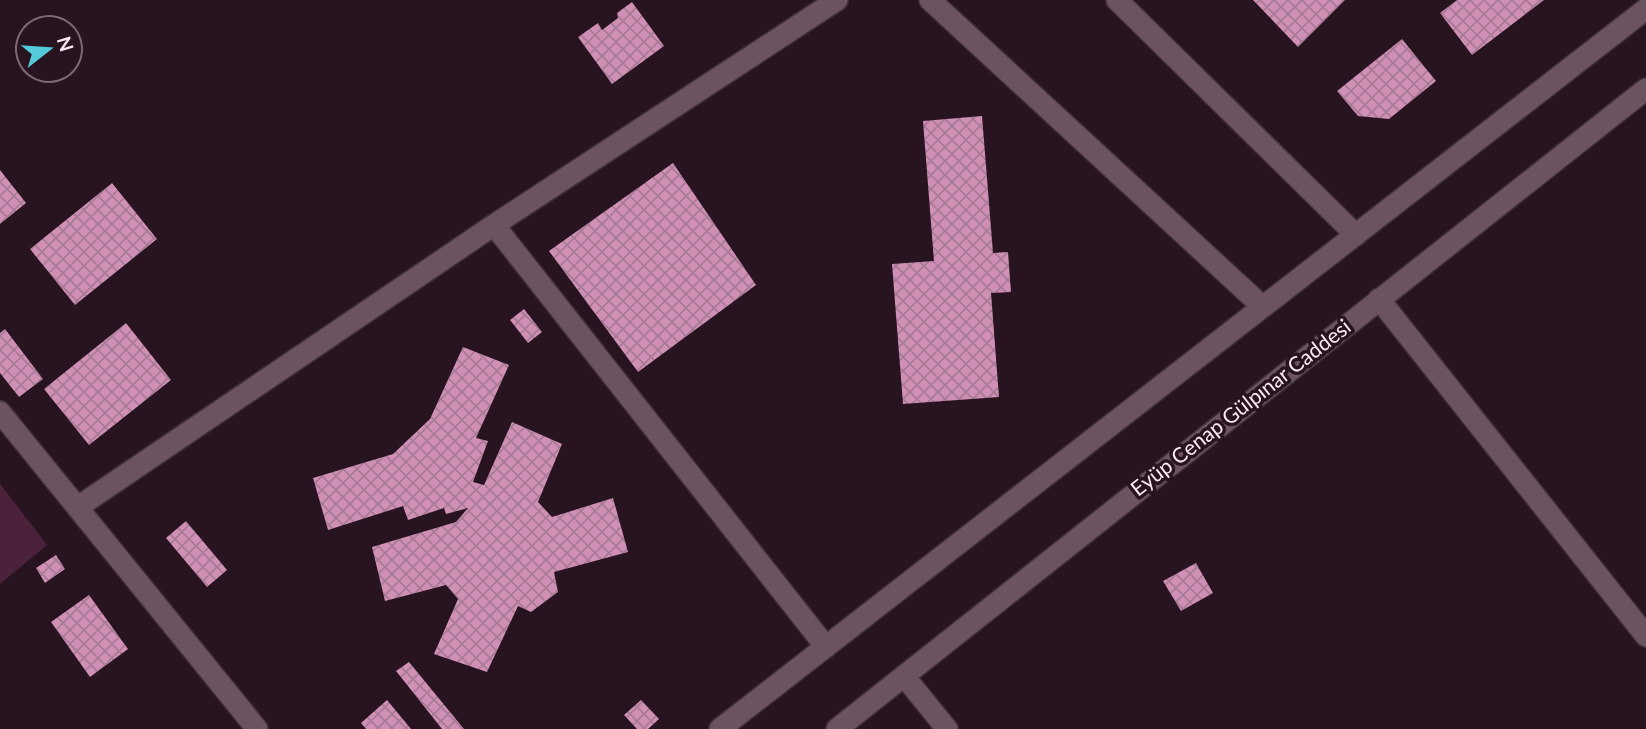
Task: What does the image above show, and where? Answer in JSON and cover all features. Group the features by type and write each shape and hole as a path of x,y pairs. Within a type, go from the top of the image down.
{"street":[{"path":"78,507 494,225 836,0"},
{"path":"930,0 1263,307"},
{"path":"1117,0 1356,235"},
{"path":"720,729 1646,9"},
{"name":"Eyüp Cenap Gülpınar Caddesi","path":"837,729 1646,89"},
{"path":"494,225 826,647"},
{"path":"1379,299 1646,636"},
{"path":"0,412 257,729"},
{"path":"904,676 947,729"}],"shaded area":[{"path":"0,484 47,545 0,584"}],"building":[{"path":"1253,0 1345,0 1298,47"},
{"path":"1457,0 1544,0 1472,55 1440,13"},
{"path":"632,2 664,46 612,84 578,37 598,23 602,30 618,18 617,13"},
{"path":"1402,39 1436,81 1389,119 1358,116 1337,91"},
{"path":"982,116 993,253 1008,252 1011,292 991,293 999,397 903,404 892,264 934,261 923,121"},
{"path":"673,163 756,285 638,372 549,251"},
{"path":"0,170 26,203 0,224"},
{"path":"112,183 157,239 75,305 30,249"},
{"path":"524,309 542,332 528,343 510,320"},
{"path":"126,323 171,380 89,445 44,389"},
{"path":"5,329 43,379 19,397 0,373 0,333"},
{"path":"463,347 509,365 476,438 488,441 473,482 484,485 512,422 562,444 538,502 552,517 613,498 628,552 554,572 558,592 531,612 518,606 487,672 434,654 458,599 446,585 385,601 372,547 456,522 468,508 446,514 444,508 408,520 403,506 328,530 313,478 393,454 430,419"},
{"path":"186,521 227,570 207,587 166,538"},
{"path":"56,555 65,569 45,583 36,568"},
{"path":"1196,563 1213,593 1181,611 1163,581"},
{"path":"89,595 128,649 90,677 51,622"},
{"path":"409,662 464,729 442,729 396,671"},
{"path":"387,700 411,729 366,729 361,723"},
{"path":"641,700 659,719 648,729 637,729 624,715"}]}
